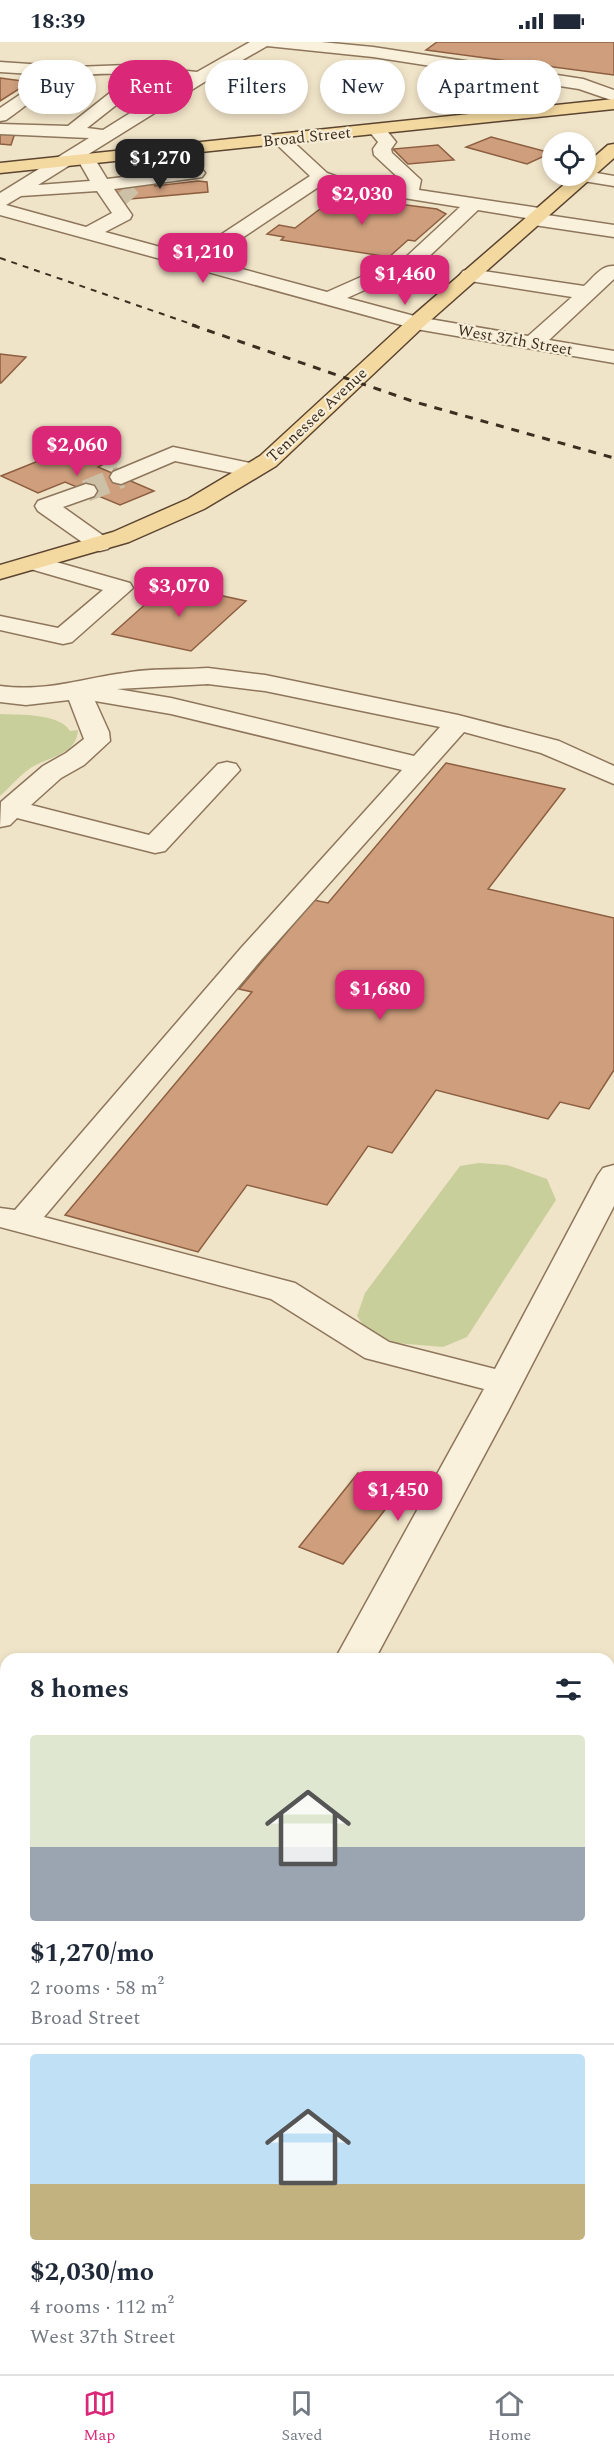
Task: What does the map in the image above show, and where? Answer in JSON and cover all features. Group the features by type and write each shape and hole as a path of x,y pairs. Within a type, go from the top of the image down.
{"main road":[{"name":"Broad Street","path":"0,168 614,104"},
{"name":"Tennessee Avenue","path":"596,165 614,149"},
{"name":"Tennessee Avenue","path":"0,572 121,537 196,504 268,461 416,323 572,186"}],"street":[{"path":"193,81 262,42"},
{"path":"271,42 321,44 583,84 614,96"},
{"path":"373,52 388,42"},
{"path":"0,67 18,68"},
{"path":"96,72 134,71 200,77"},
{"path":"72,131 108,103"},
{"path":"0,116 18,104"},
{"path":"0,201 140,114"},
{"path":"0,129 72,131 106,135"},
{"path":"377,130 387,142 382,149 383,155 412,180 412,186 406,194"},
{"path":"281,140 321,177 335,182 474,204 613,230"},
{"path":"87,160 102,184 126,201"},
{"path":"17,190 36,191 196,173"},
{"path":"193,262 321,177"},
{"path":"596,177 614,181"},
{"path":"102,184 126,201"},
{"path":"88,233 126,201"},
{"path":"329,299 413,261 474,204"},
{"name":"West 37th Street","path":"0,209 416,323 614,357"},
{"path":"533,343 562,327 588,293 613,271"},
{"path":"470,275 588,293"},
{"path":"121,477 173,454 252,470"},
{"path":"86,491 46,506 100,544"},
{"path":"0,623 63,637 120,588 35,563"},
{"path":"0,694 26,697 125,680 208,676 265,683 458,723 550,747 614,776"},
{"path":"77,690 171,706 420,766"},
{"path":"6,813 52,772 75,759 97,741 96,732 77,690"},
{"path":"458,723 11,1219 283,1291 377,1350 497,1397"},
{"path":"6,813 155,845 227,770"},
{"path":"358,1653 614,1175"}],"green space":[{"path":"0,714 48,718 65,725 70,731 78,730 73,744 67,750 32,767 0,796"},
{"path":"479,1163 507,1165 547,1179 556,1200 467,1337 443,1347 395,1343 368,1332 357,1316 365,1293 460,1166"}],"building":[{"path":"437,42 614,42 614,75 561,68 561,60 501,60 426,50"},
{"path":"0,78 18,80 18,90 0,101"},
{"path":"0,130 16,130 11,145 0,144"},
{"path":"491,137 542,151 542,157 527,164 466,147"},
{"path":"438,145 454,160 408,164 393,149"},
{"path":"207,182 208,192 119,200 111,190 153,183 155,186"},
{"path":"337,196 437,209 446,214 415,241 408,240 389,257 281,240 284,237 267,234 279,225 295,228"},
{"path":"0,354 26,357 1,383 0,383"},
{"path":"68,449 104,464 98,467 154,491 120,505 65,482 38,493 1,476"},
{"path":"168,584 246,601 191,651 112,634"},
{"path":"446,763 565,789 488,889 614,918 614,1070 589,1109 560,1102 548,1119 436,1090 392,1153 368,1146 327,1205 247,1185 198,1252 65,1215 252,992 239,989 314,900 328,903"},
{"path":"358,1473 401,1489 343,1564 299,1547"}],"tunnel":[{"path":"123,189 132,199"},
{"path":"86,491 121,477"}],"railway":[{"path":"0,258 197,326"},
{"path":"192,325 415,402 614,458"}]}
